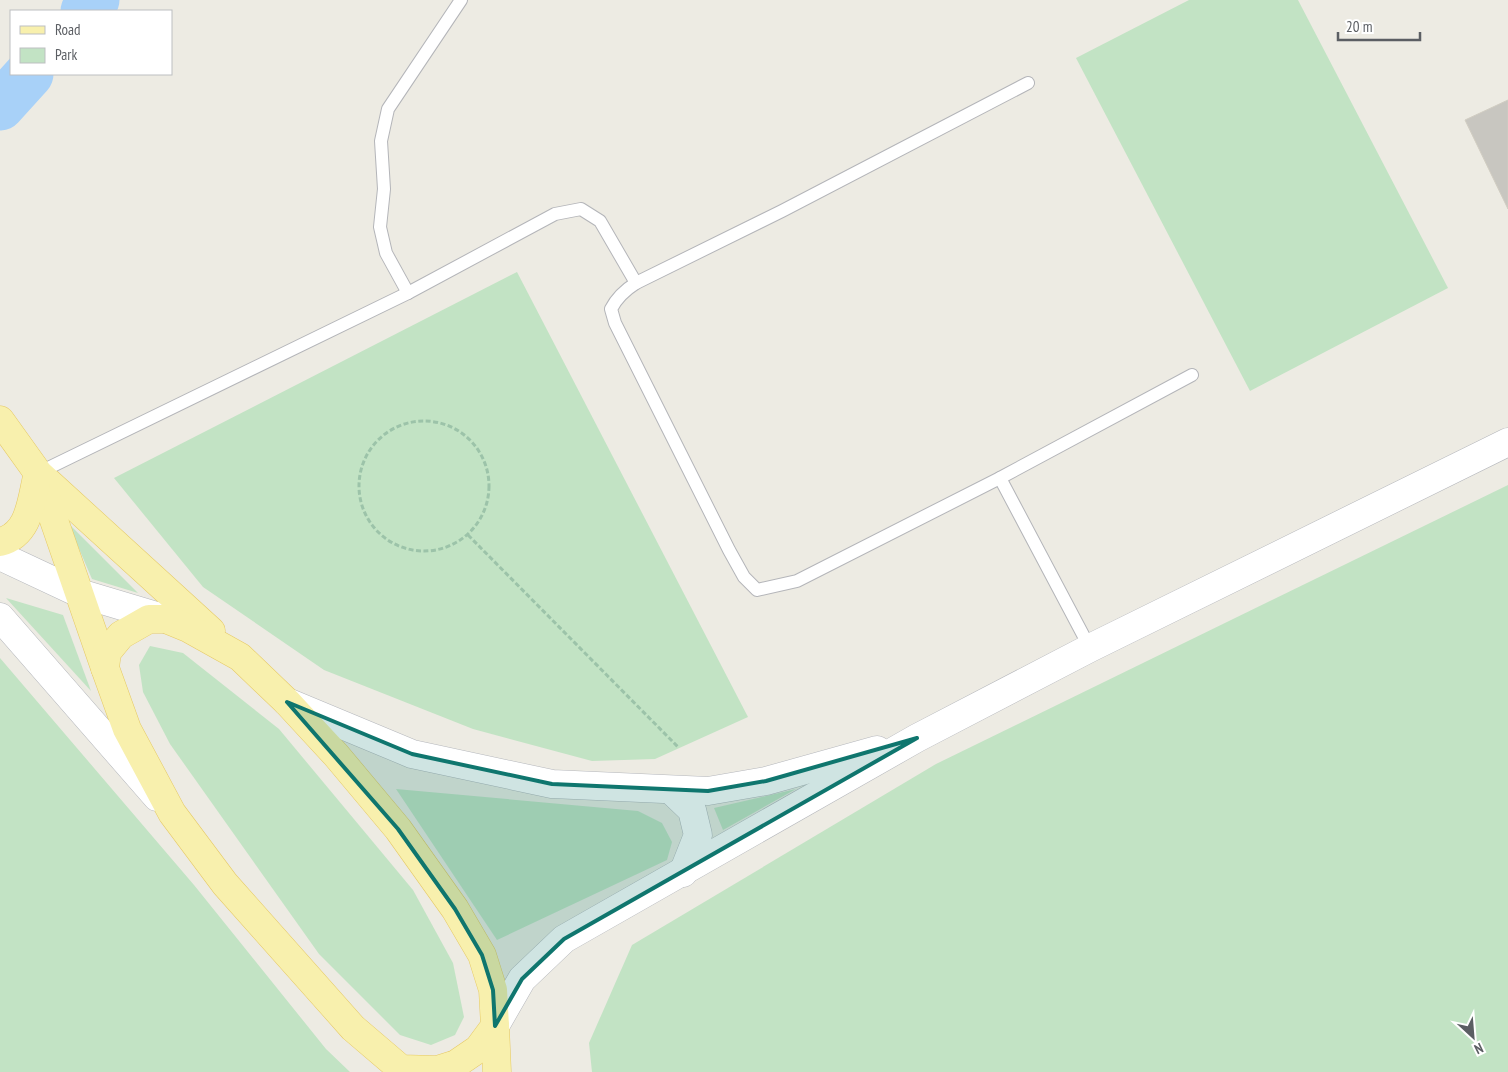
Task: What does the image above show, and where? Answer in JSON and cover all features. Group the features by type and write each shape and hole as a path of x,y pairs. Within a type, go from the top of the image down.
{"main road":[{"path":"0,420 38,473 287,702 336,755 398,829 455,909 482,955 493,990 497,1072"},
{"path":"0,617 172,814 225,884 292,962 353,1028 403,1071 437,1070 456,1064 478,1049 495,1026 522,979 564,939 683,873 917,738 1090,648 1508,442"},
{"path":"0,542 8,540 26,524 38,473"},
{"path":"38,473 126,729 172,814"},
{"path":"0,556 79,592 188,628 240,657"},
{"path":"105,668 107,652 121,635 149,619 166,620"},
{"path":"287,702 412,754 552,784 708,790 766,781 917,738"},
{"path":"671,790 692,810 698,835 683,873"}],"lane":[{"path":"408,293 386,253 380,227 384,189 381,140 388,109 461,0"},
{"path":"1028,83 782,211 636,283 624,291 615,301 611,309 615,324 728,550 744,577 757,590 797,581 1000,478 1192,376"},
{"path":"38,473 408,293 555,214 581,209 600,221 636,283"},
{"path":"1000,478 1090,648"}],"path":[{"path":"422,421 444,424 464,435 480,452 488,473 489,496 482,517 468,535 449,547 426,552 404,549 384,538 368,521 360,500 359,478 366,456 380,438 407,424 422,421"},
{"path":"468,535 679,748"}],"highlighted area":[{"path":"287,702 412,754 552,784 708,791 766,781 917,738 564,939 522,979 495,1026 493,990 482,955 455,909 398,829"}],"green space":[{"path":"1189,0 1298,0 1448,288 1250,391 1076,58"},
{"path":"517,272 748,717 655,759 592,761 473,729 324,670 203,587 114,478"},
{"path":"1508,485 1508,1072 592,1072 589,1043 632,945 936,764"},
{"path":"68,523 138,593 92,579"},
{"path":"6,598 63,615 91,691"},
{"path":"150,646 183,653 279,729 413,890 453,963 464,1017 455,1035 431,1045 400,1035 319,954 170,744 143,692 139,665"},
{"path":"0,658 194,885 326,1049 350,1072 0,1072"},
{"path":"396,789 638,811 662,823 672,842 667,860 497,940"},
{"path":"796,789 723,830 714,808"}],"building":[{"path":"1508,100 1508,209 1465,120"}],"waterway":[{"path":"86,10 95,0"},
{"path":"0,106 28,75"}]}
